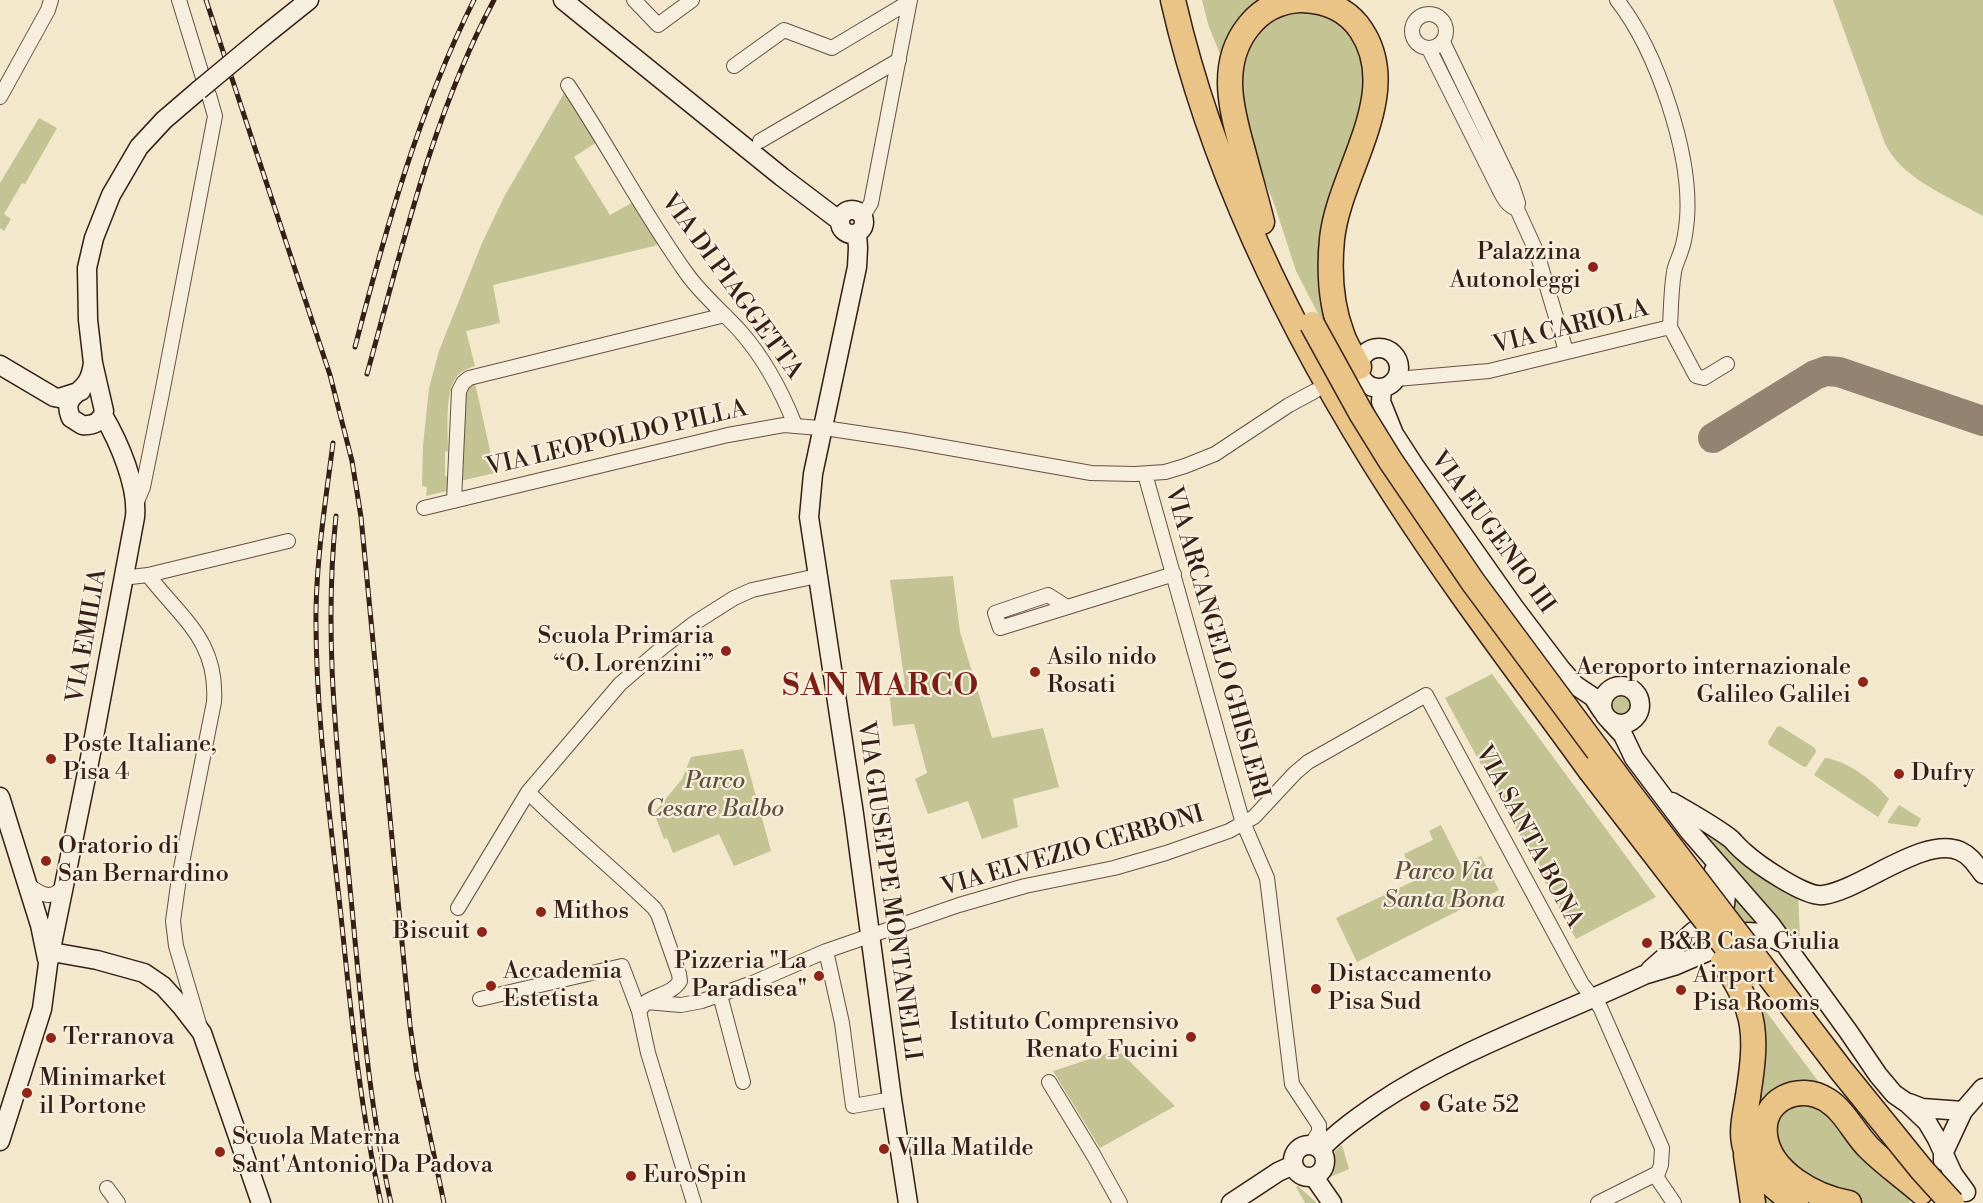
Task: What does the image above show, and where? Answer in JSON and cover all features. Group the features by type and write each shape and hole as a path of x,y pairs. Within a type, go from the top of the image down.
{"highway":[{"path":"1173,0 1204,111 1233,190 1265,261 1378,441 1473,582 1628,791 1841,1070 1947,1198"},
{"path":"1188,0 1213,92 1262,222 1331,391 1405,511 1590,770 1821,1070 1883,1148 1947,1198"},
{"path":"1262,222 1232,112 1229,90 1231,66 1239,40 1257,16 1277,4 1301,0 1330,6 1354,20 1371,46 1376,68 1375,98 1339,207 1331,261 1332,286 1338,321 1345,342 1365,366"},
{"path":"1335,0 1353,10 1366,24 1376,41 1382,62 1380,109 1350,193 1341,229 1338,260 1341,305 1347,328 1356,340 1365,366"},
{"path":"1590,770 1654,872 1730,972 1746,1002 1754,1032 1754,1057 1744,1119 1744,1144 1753,1203"},
{"path":"1849,1203 1825,1196 1807,1187 1779,1165 1765,1137 1768,1114 1778,1100 1790,1094 1808,1092 1827,1100 1868,1147 1947,1198"},
{"path":"1744,1144 1750,1159 1770,1184 1796,1203"}],"street":[{"path":"0,97 48,10 51,0"},
{"name":"VIA EMILIA","path":"0,1141 39,1022 135,506 143,487 215,116 204,88 179,0"},
{"path":"93,363 89,380 70,401 68,409 78,424 88,426 103,415 103,402 93,363 88,320 87,268 99,224 121,175 139,147 164,120 309,0"},
{"path":"634,0 658,25 692,0"},
{"path":"1428,14 1432,0"},
{"name":"VIA CARIOLA","path":"1392,379 1473,374 1670,327 1674,272 1686,231 1687,179 1670,110 1653,61 1636,27 1617,0"},
{"path":"734,66 784,30 832,48 910,1"},
{"name":"VIA GIUSEPPE MONTANELLI","path":"908,1203 808,506 822,428 857,267 860,224 871,203 910,1"},
{"path":"570,6 840,221 845,232 860,224"},
{"path":"1428,14 1436,16 1444,23 1446,34 1443,42 1437,47 1423,48 1416,43 1412,26 1417,19 1428,14"},
{"path":"1443,42 1512,185 1518,203 1517,209 1537,253 1566,351"},
{"path":"1429,49 1503,197 1517,209"},
{"path":"760,141 899,60"},
{"name":"VIA DI PIAGGETTA","path":"568,85 669,249 694,283 741,332 762,361 784,398 795,425"},
{"path":"454,501 459,391 469,378 725,315"},
{"path":"1670,327 1696,376 1704,378 1727,363"},
{"path":"1383,348 1391,351 1398,360 1392,379 1371,387 1365,366 1383,348"},
{"path":"0,365 54,397 59,398 90,390 100,397"},
{"name":"VIA EUGENIO III","path":"1365,366 1378,414 1514,608 1571,682 1593,697 1623,735 1642,770 1707,852 1757,908 1878,1075 1894,1094 1927,1122 1953,1174 1947,1198"},
{"path":"0,378 54,411 70,415"},
{"name":"VIA EUGENIO III","path":"1392,379 1381,402 1394,434"},
{"name":"VIA LEOPOLDO PILLA","path":"424,508 728,435 795,425 975,451 1091,473 1145,474 1176,469 1215,454 1289,405 1315,391"},
{"name":"VIA EMILIA","path":"103,415 128,470 135,506"},
{"path":"123,457 134,465 148,458"},
{"name":"VIA ARCANGELO GHISLERI","path":"1145,474 1244,824 1267,878 1292,1081 1319,1125 1316,1147"},
{"path":"122,578 148,575 288,541"},
{"path":"1067,606 1174,574"},
{"path":"148,575 201,639 212,664 215,679 213,709 179,878 173,921 176,946 202,1033 261,1203"},
{"path":"458,908 528,792 620,684 693,624 742,594 817,576"},
{"name":"VIA EUGENIO III","path":"1553,657 1583,683 1611,688"},
{"path":"1624,686 1636,693 1640,706 1635,718 1623,724 1606,716 1601,704 1603,695 1611,688 1624,686"},
{"name":"VIA ELVEZIO CERBONI","path":"643,1006 681,1005 720,995 826,951 959,905 1024,886 1086,874 1166,853 1229,831 1244,824 1265,806 1302,766 1426,695"},
{"name":"VIA SANTA BONA","path":"1426,695 1582,984 1603,1014 1662,1148 1661,1165 1655,1175"},
{"name":"VIA EUGENIO III","path":"1635,718 1633,738 1642,770"},
{"path":"528,792 654,908 680,976 679,983 673,990 656,995 643,1006"},
{"path":"0,797 50,958 97,960 144,973 170,994 202,1033"},
{"path":"1663,797 1731,839 1746,854 1782,878 1814,895 1829,894 1932,850 1952,849 1964,853 1978,866"},
{"path":"1707,852 1726,894 1725,905"},
{"path":"28,885 39,893 48,895 59,892 65,884"},
{"path":"1644,975 1694,931"},
{"path":"1747,932 1763,933 1790,951"},
{"path":"826,951 840,1014 853,1106 892,1099"},
{"path":"1316,1147 1360,1115 1430,1071 1644,975 1674,966 1709,951"},
{"path":"480,999 622,966 643,1006 648,1053 694,1203"},
{"path":"720,995 743,1082"},
{"path":"1049,1082 1120,1203"},
{"path":"1947,1198 1943,1154 1963,1111 1983,1088"},
{"path":"1907,1103 1922,1108 1963,1111"},
{"path":"1305,1145 1316,1147 1325,1159 1325,1164 1320,1173 1314,1177 1304,1177 1293,1165 1294,1155 1305,1145"},
{"path":"1231,1203 1278,1172 1293,1165"},
{"path":"1598,1203 1655,1175 1674,1203"},
{"path":"1314,1177 1332,1203"},
{"path":"107,1188 118,1203"}],"green space":[{"path":"1202,0 1266,0 1222,59 1208,24"},
{"path":"1833,0 1983,0 1983,216 1913,176 1891,154 1884,141"},
{"path":"1320,9 1362,42 1370,97 1337,192 1342,360 1296,271 1275,206 1246,134 1240,104 1242,54 1254,35 1277,14"},
{"path":"567,88 600,140 574,157 610,215 635,201 660,242 654,246 493,285 500,323 466,331 475,366 458,375 451,390 448,411 448,451 445,452 447,491 426,496 427,487 422,486 423,446 429,388 439,351 482,243 504,197"},
{"path":"39,118 57,128 25,184 22,183 4,214 11,219 4,231 0,228 0,183"},
{"path":"475,383 495,473 460,481 464,394 469,386"},
{"path":"953,576 960,632 992,738 1043,728 1059,787 1013,799 1018,827 982,839 968,801 928,814 915,779 927,773 914,724 893,726 889,690 905,684 890,580"},
{"path":"1492,674 1656,897 1576,939 1445,698"},
{"path":"1617,695 1625,695 1631,701 1631,709 1625,715 1617,715 1611,709 1611,701"},
{"path":"1780,726 1815,748 1816,752 1806,767 1769,745 1768,742"},
{"name":"Parco Cesare Balbo","path":"743,749 771,851 734,866 719,834 673,853 667,838 664,839 654,813 682,779 691,757"},
{"path":"1825,758 1851,768 1869,780 1889,799 1878,817 1814,775"},
{"path":"1899,805 1921,819 1917,827 1888,823"},
{"path":"1693,822 1798,891 1800,939 1791,938"},
{"name":"Parco Via Santa Bona","path":"1441,825 1461,865 1481,856 1499,890 1357,962 1336,918 1416,880 1404,854 1433,840 1429,831"},
{"path":"1733,894 1760,925 1746,926 1730,910"},
{"path":"1750,990 1821,1085 1845,1128 1893,1184 1909,1195 1910,1203 1762,1203"},
{"path":"1118,1050 1175,1106 1100,1148 1053,1071"},
{"path":"1342,1145 1349,1169 1330,1177 1335,1151"},
{"path":"1298,1186 1317,1203 1305,1203 1296,1187"}],"taxiway":[{"path":"1713,438 1815,375 1826,371 1839,372 1983,421"}],"railway":[{"path":"206,0 330,375 352,461 361,517 410,1025 417,1074 444,1203"},
{"path":"355,347 379,258 420,127 454,42 474,0"},
{"path":"367,374 420,183 453,90 494,0"},
{"path":"333,443 318,568 316,610 318,687 328,802 357,1060 367,1132 381,1203"},
{"path":"336,516 331,608 337,742 365,1041 376,1122 391,1203"}],"place":[{"name":"Palazzina Autonoleggi","path":"1593,267"},
{"name":"Scuola Primaria “O. Lorenzini”","path":"726,651"},
{"name":"Asilo nido Rosati","path":"1035,672"},
{"name":"Aeroporto internazionale Galileo Galilei","path":"1863,682"},
{"name":"Poste Italiane, Pisa 4","path":"51,759"},
{"name":"Dufry","path":"1899,774"},
{"name":"Oratorio di San Bernardino","path":"46,861"},
{"name":"Mithos","path":"541,912"},
{"name":"Biscuit","path":"482,932"},
{"name":"B&B Casa Giulia","path":"1647,943"},
{"name":"Pizzeria \"La Paradisea\"","path":"819,976"},
{"name":"Accademia Estetista","path":"491,986"},
{"name":"Distaccamento Pisa Sud","path":"1316,989"},
{"name":"Airport Pisa Rooms","path":"1681,990"},
{"name":"Istituto Comprensivo Renato Fucini","path":"1191,1037"},
{"name":"Terranova","path":"51,1038"},
{"name":"Minimarket il Portone","path":"27,1093"},
{"name":"Gate 52","path":"1425,1106"},
{"name":"Villa Matilde","path":"884,1149"},
{"name":"Scuola Materna Sant'Antonio Da Padova","path":"220,1152"},
{"name":"EuroSpin","path":"631,1176"}],"district":[{"name":"SAN MARCO","path":"881,688"}]}
